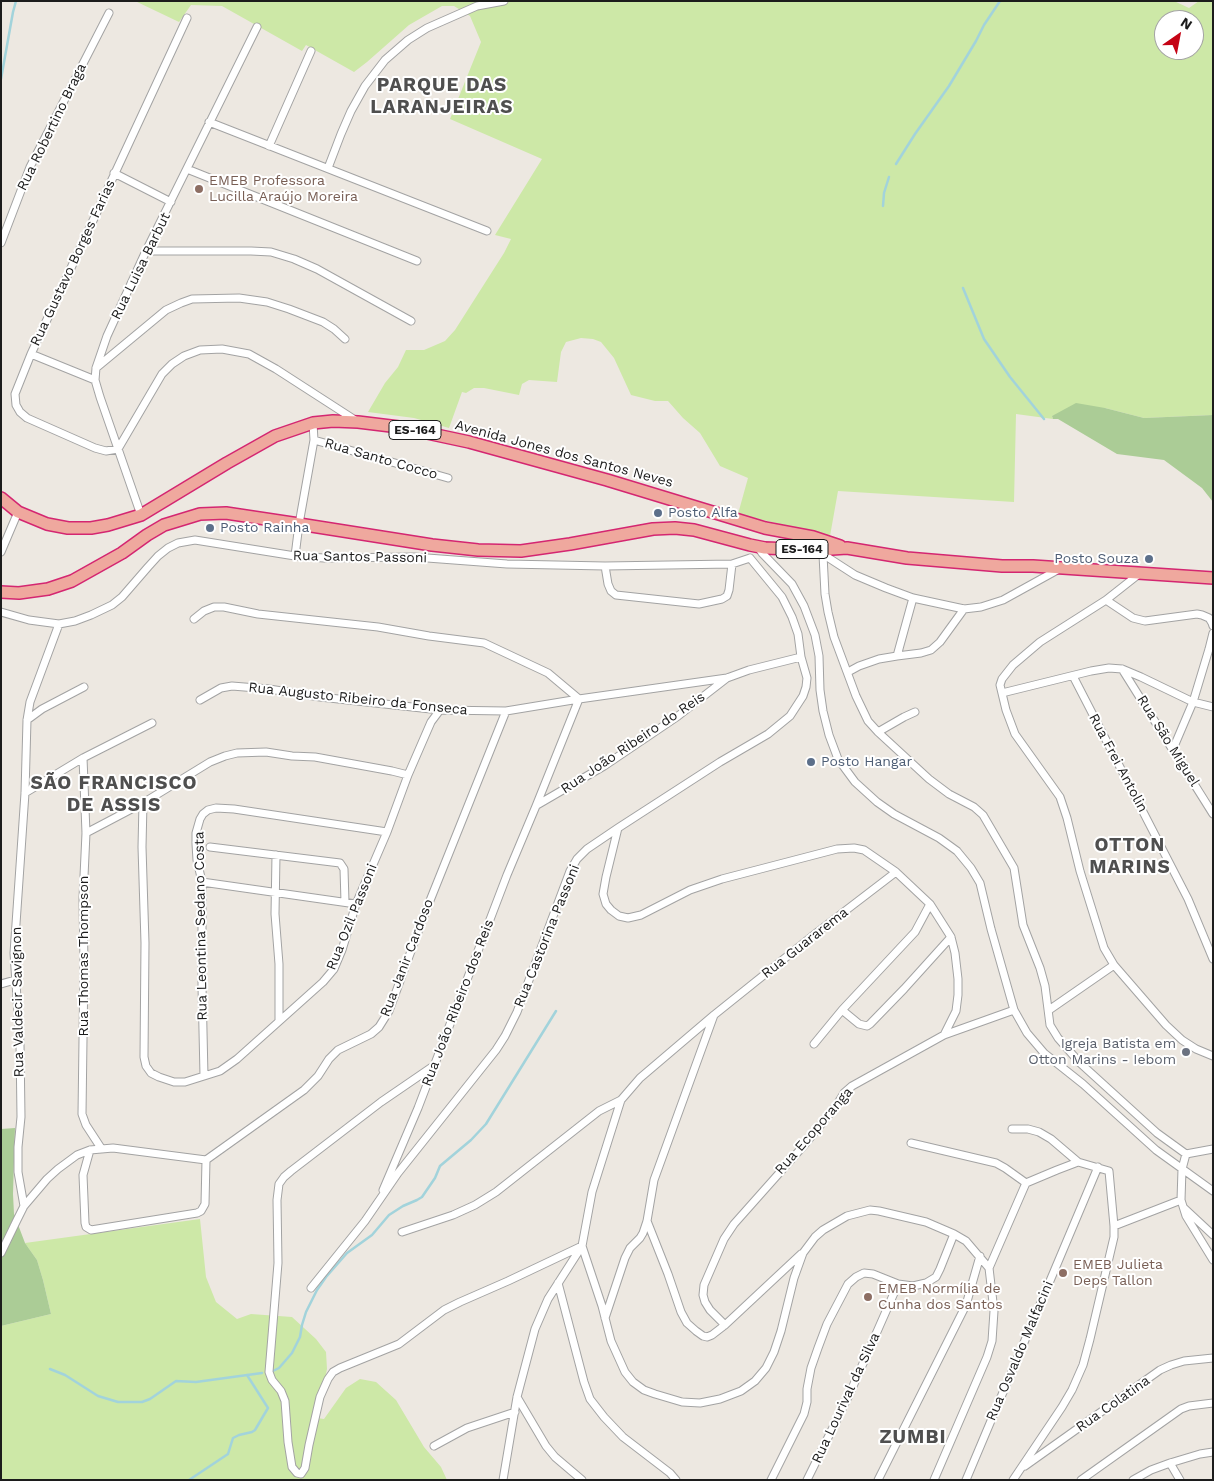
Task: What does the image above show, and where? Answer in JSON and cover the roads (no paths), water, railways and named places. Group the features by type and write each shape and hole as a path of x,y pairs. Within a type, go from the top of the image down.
{"highway":[{"name":"Avenida Jones dos Santos Neves","path":"1,498 18,512 47,524 68,528 91,528 108,525 141,514 275,436 313,423 332,421 358,422 399,427 469,442 606,480 765,528 813,537 847,548"},
{"name":"ES-164","path":"1,592 48,589 72,581 122,553 164,525 200,514 226,513 404,541 478,550 521,551 643,531 675,528 694,530 754,546 780,549 820,552 847,548 916,559 1213,578"},
{"path":"780,549 786,544 788,532"}],"street":[{"path":"328,168 351,111 365,86 385,60 408,40 427,28 477,6 504,1"},
{"name":"Rua Robertino Braga","path":"1,243 30,167 109,13"},
{"name":"Rua Gustavo Borges Farias","path":"118,449 106,451 95,448 26,418 16,406 15,394 31,354 187,18"},
{"name":"Rua Luisa Barbut","path":"141,514 95,380 96,368 107,336 146,252 257,27"},
{"path":"269,146 311,51"},
{"path":"209,122 487,230"},
{"path":"187,169 417,261"},
{"path":"114,173 171,202"},
{"path":"146,252 251,250 270,252 294,259 317,270 411,321"},
{"path":"96,368 166,310 181,302 192,299 239,298 267,302 323,322 345,339"},
{"path":"118,449 162,374 184,356 200,350 222,349 249,354 276,369 358,422"},
{"path":"31,354 95,380"},
{"path":"295,556 314,440 313,423"},
{"name":"Rua Santo Cocco","path":"314,440 448,478"},
{"path":"1,552 18,512"},
{"name":"Rua Santos Passoni","path":"1,612 29,620 59,624 75,621 112,605 122,597 158,556 178,542 194,540 295,556 324,558 414,557 507,564 605,566 732,564 750,558"},
{"path":"750,558 754,546 792,584 804,606 816,635 823,711 828,735 838,759 855,782 877,802 894,814 939,838 957,851 980,883 1014,1010 1027,1032 1044,1053 1083,1084 1156,1150 1213,1191"},
{"path":"820,552 855,575 913,598 964,609 981,607 1003,600 1062,568"},
{"path":"820,552 828,612 834,637 856,696 868,721 929,778 950,794 974,807 983,816 1014,868 1024,924 1045,986 1050,1025 1058,1038 1080,1064 1157,1134 1186,1154 1213,1149"},
{"name":"Rua Castorina Passoni","path":"311,1288 501,1043 511,1025 570,871 577,859 587,849 618,828 720,762 768,734 790,716 803,696 807,678 798,634 792,617 782,597 750,558"},
{"path":"605,566 608,584 611,591 616,595 699,604 722,599 727,596 732,564"},
{"path":"1139,573 1106,600 1040,642 1013,665 1002,678 1000,685 1006,710 1015,734 1060,796 1080,871 1104,948 1114,965 1182,1040 1196,1049 1213,1056"},
{"path":"897,656 913,598"},
{"path":"1106,600 1133,618 1145,621 1202,614 1209,618 1213,626"},
{"path":"194,619 204,611 214,607 224,607 258,614 378,627 484,643 548,673 579,698"},
{"path":"848,672 858,666 880,659 931,650 940,642 964,609"},
{"name":"Rua Valdecir Savignon","path":"24,1206 18,1172 21,1117 15,938 25,793 26,720 30,702 59,624"},
{"path":"1173,749 1193,702 1210,650 1213,633"},
{"path":"727,678 750,670 802,657"},
{"path":"1002,693 1109,668 1122,669 1141,676 1193,702 1213,707"},
{"name":"Rua São Miguel","path":"1122,669 1213,814"},
{"name":"Rua Frei Antolin","path":"1073,676 1188,898 1213,959"},
{"name":"Rua Augusto Ribeiro da Fonseca","path":"200,700 221,688 232,686 440,710 506,711 579,698 727,678"},
{"name":"Rua João Ribeiro do Reis","path":"536,806 604,766 678,716 727,678"},
{"path":"26,720 42,709 84,687"},
{"name":"Rua João Ribeiro dos Reis","path":"379,1200 435,1065 507,875 579,698"},
{"name":"Rua Ozil Passoni","path":"143,803 144,1057 146,1066 151,1073 174,1082 186,1082 220,1071 237,1059 317,988 334,969 356,904 387,832 408,775 431,722 440,710"},
{"name":"Rua Janir Cardoso","path":"206,1160 304,1090 318,1076 338,1050 372,1034 379,1027 389,1011 425,913 506,711"},
{"path":"878,732 915,712"},
{"path":"25,793 84,758 152,723"},
{"path":"86,833 143,803 210,762 236,753 266,752 316,757 408,775"},
{"name":"Rua Thomas Thompson","path":"84,758 86,833 83,898 82,1114 86,1125 101,1148"},
{"name":"Rua Leontina Sedano Costa","path":"204,1076 202,882 197,860 196,833 200,819 208,810 216,808 234,809 387,832"},
{"path":"618,828 606,877 604,894 606,904 610,910 619,916 628,918 641,914 690,890 722,879 837,849 854,848 864,850 896,872 930,904 950,937 955,953 958,995 956,1011 944,1035"},
{"path":"210,847 340,863 344,869 345,902"},
{"path":"276,855 275,914 279,980 279,1021"},
{"name":"Rua Guararema","path":"621,1100 640,1078 714,1015 896,872"},
{"path":"202,882 356,904"},
{"path":"814,1044 842,1010 915,932 930,904"},
{"path":"842,1010 859,1024 867,1026 870,1024 950,937"},
{"path":"1049,1010 1114,965"},
{"path":"1,984 15,980"},
{"name":"Rua Ecoporanga","path":"725,1325 710,1310 703,1295 704,1285 724,1239 734,1224 806,1143 847,1090 944,1035 1014,1010"},
{"path":"605,1318 624,1258 642,1235 647,1221 654,1180 714,1015"},
{"path":"435,1065 358,1120 284,1177 280,1184 276,1200 278,1263 269,1372 286,1401 288,1442 294,1470 301,1474 305,1468 320,1397 333,1372 399,1344 444,1310 582,1246"},
{"path":"402,1232 452,1215 482,1201 599,1111 621,1100"},
{"path":"503,1480 517,1397 535,1329 548,1299 582,1246 592,1192 621,1100"},
{"path":"1012,1129 1028,1129 1039,1132 1051,1139 1078,1162 1109,1171 1114,1226 1111,1253 1083,1365 1072,1390 1014,1480"},
{"path":"911,1143 996,1163 1026,1183"},
{"path":"2,1250 24,1206 47,1179 77,1155 90,1150 101,1148 152,1152 206,1160 205,1204 201,1211 197,1213 91,1230 86,1227 85,1223 84,1175 90,1150"},
{"path":"1186,1154 1182,1169 1181,1203 1186,1216 1213,1260"},
{"path":"989,1268 1026,1183 1078,1162"},
{"name":"Rua Osvaldo Malfacini","path":"966,1480 1098,1167"},
{"path":"1114,1226 1181,1203"},
{"path":"1181,1203 1213,1235"},
{"path":"647,1221 681,1312 687,1323 707,1337 725,1325 803,1252 815,1237 830,1225 847,1216 870,1210 926,1222 954,1234 966,1242 989,1268 994,1311 992,1341 987,1357 934,1480"},
{"path":"771,1480 804,1414 811,1368 827,1324 848,1284 856,1277 864,1274 873,1274 898,1284 913,1286 926,1283 936,1277 940,1270 954,1234"},
{"path":"582,1246 612,1341 625,1372 633,1382 644,1390 682,1402 700,1403 720,1399 741,1391 755,1381 766,1368 781,1331 794,1278 803,1252"},
{"path":"878,1480 966,1305 980,1256"},
{"path":"558,1283 590,1398 604,1417 623,1437 670,1473 676,1480"},
{"name":"Rua Lourival da Silva","path":"807,1480 850,1393 898,1284"},
{"name":"Rua Colatina","path":"1020,1469 1160,1370 1184,1361 1213,1358"},
{"path":"517,1397 546,1446 555,1457 582,1480"},
{"path":"1081,1480 1181,1409 1213,1403"},
{"path":"434,1446 467,1428 515,1412"},
{"path":"1133,1480 1151,1470 1170,1463 1213,1452"},
{"path":"1170,1463 1180,1480"}],"waterway":[{"path":"1,79 16,1"},
{"path":"896,164 949,86 1000,1"},
{"path":"883,206 884,193 889,177"},
{"path":"963,288 984,339 1010,377 1044,419"},
{"path":"271,1372 279,1368 292,1353 300,1337 306,1312 326,1277 347,1253 372,1235 389,1215 422,1197 435,1178 440,1166 471,1140 486,1124 556,1011"},
{"path":"50,1369 65,1375 98,1396 118,1402 142,1402 150,1399 176,1381 196,1382 262,1373"},
{"path":"189,1480 228,1454 233,1438 255,1430 268,1408 247,1375"}],"place":[{"name":"EMEB Professora Lucilla Araújo Moreira","path":"199,189"},
{"name":"Posto Alfa","path":"658,513"},
{"name":"Posto Rainha","path":"210,528"},
{"name":"Posto Souza","path":"1149,559"},
{"name":"Posto Hangar","path":"811,762"},
{"name":"Igreja Batista em Otton Marins - Iebom","path":"1186,1052"},
{"name":"EMEB Julieta Deps Tallon","path":"1063,1273"},
{"name":"EMEB Normília de Cunha dos Santos","path":"868,1297"}],"district":[{"name":"PARQUE DAS LARANJEIRAS","path":"442,96"},
{"name":"SÃO FRANCISCO DE ASSIS","path":"114,794"},
{"name":"OTTON MARINS","path":"1130,856"},
{"name":"ZUMBI","path":"913,1437"}]}
